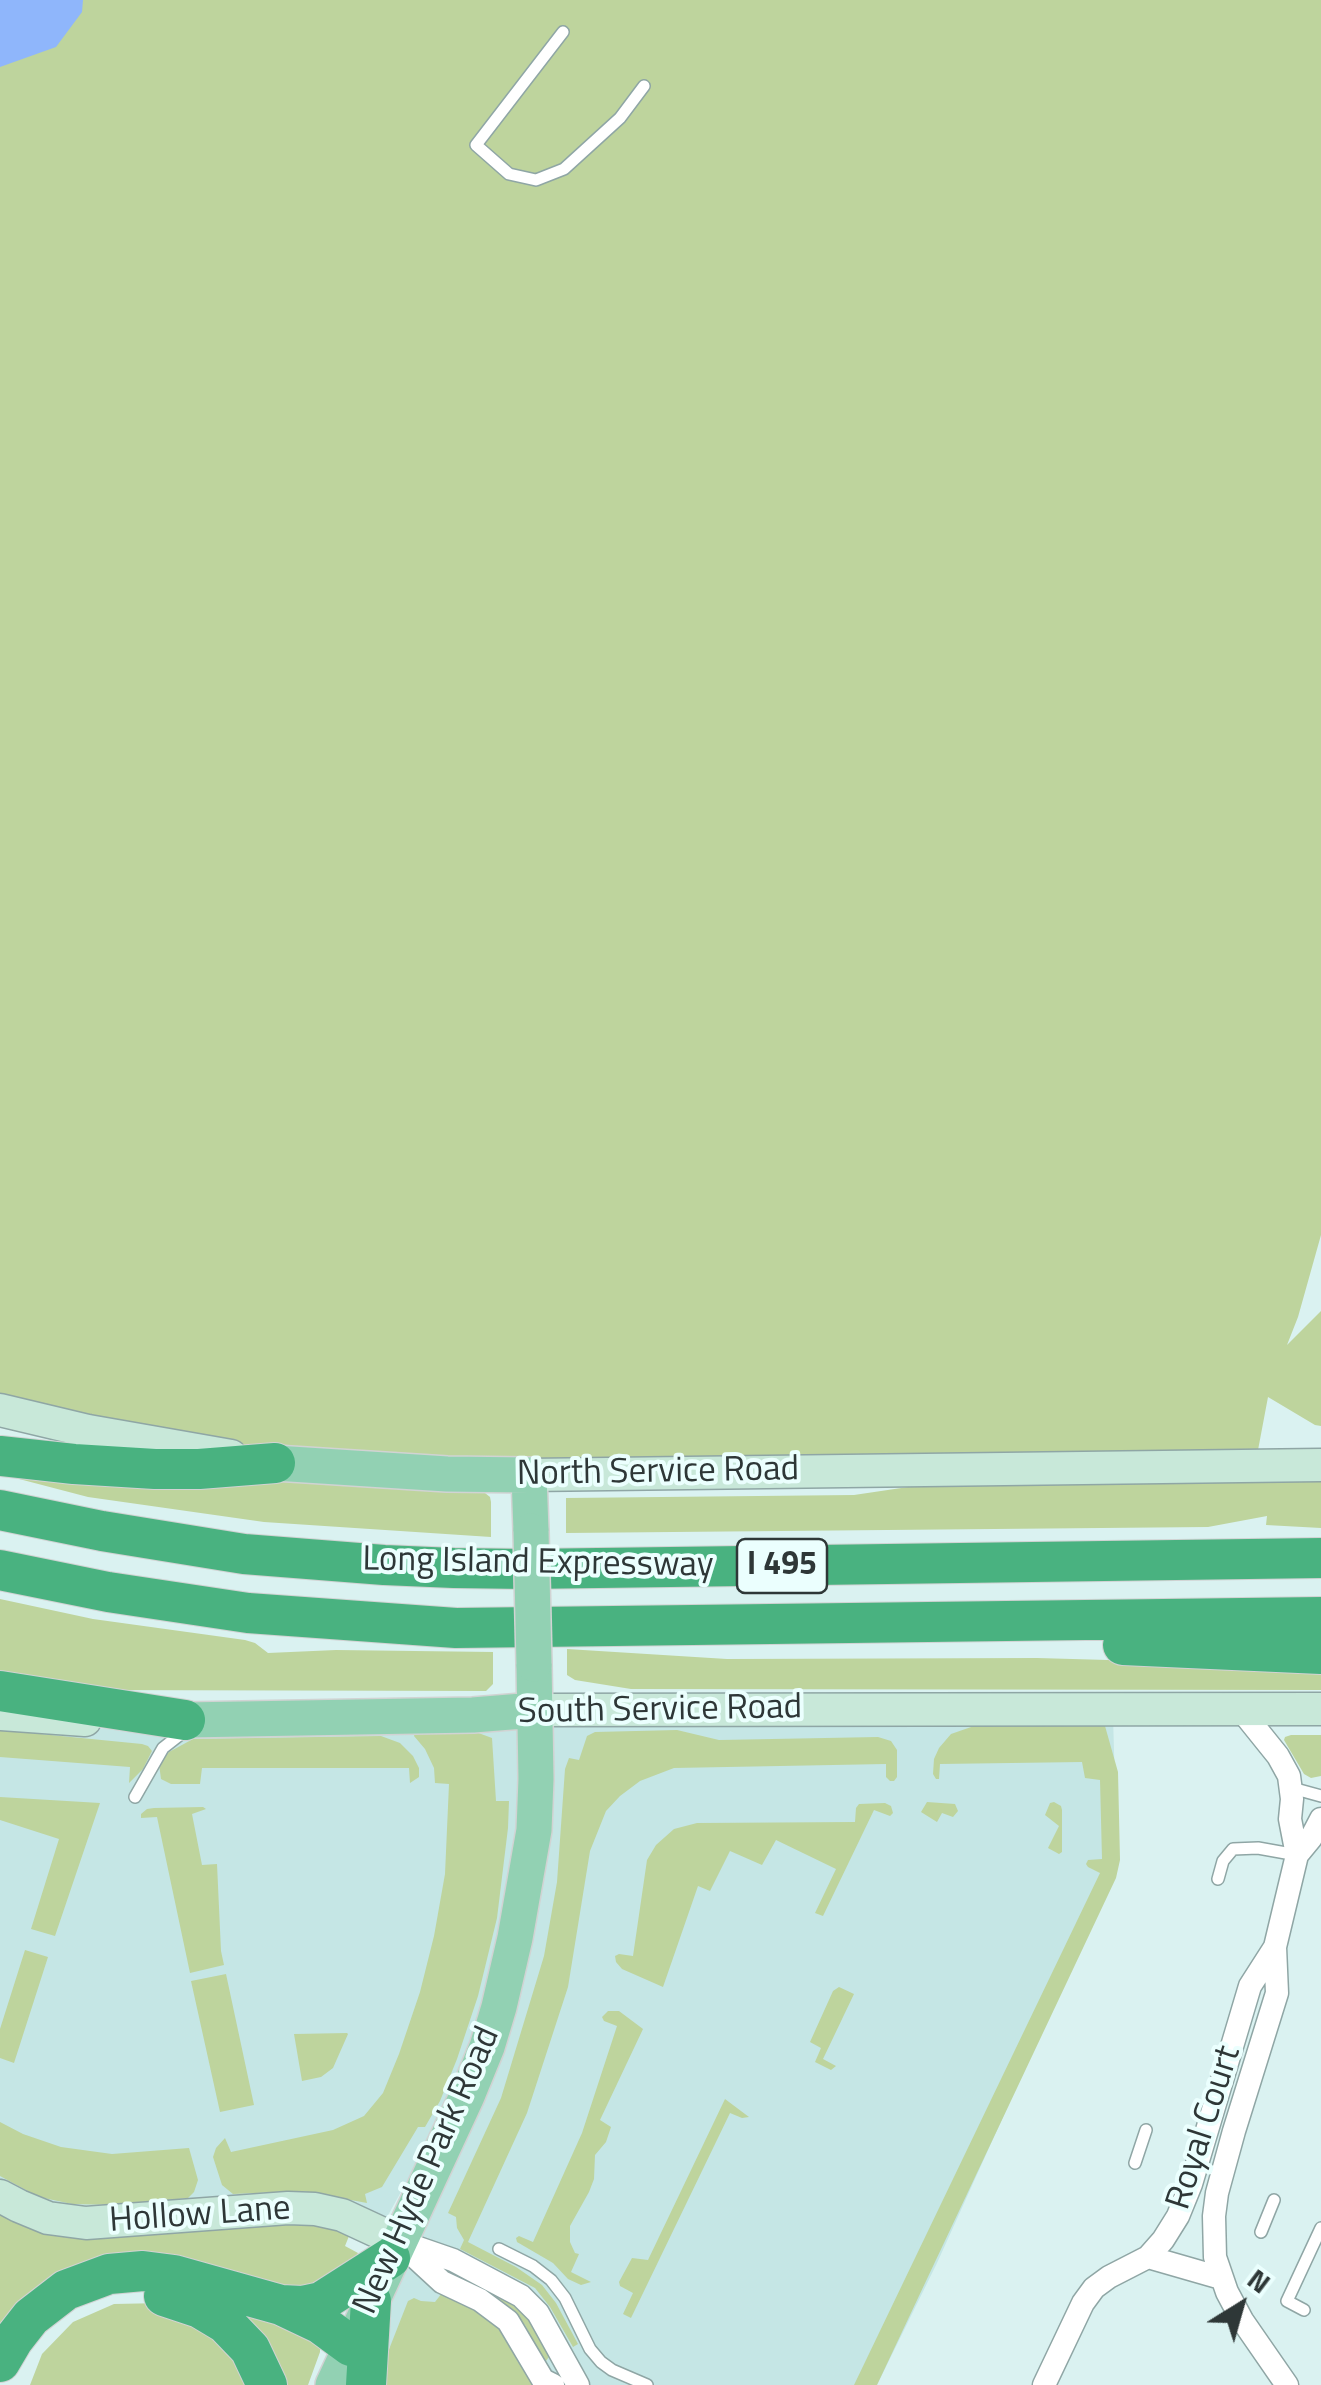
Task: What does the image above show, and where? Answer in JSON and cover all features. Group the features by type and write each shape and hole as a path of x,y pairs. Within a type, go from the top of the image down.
{"highway":[{"path":"0,1456 156,1469 275,1463"},
{"name":"Long Island Expressway","path":"0,1510 244,1554 384,1566 526,1569 1321,1558"},
{"name":"Long Island Expressway","path":"0,1570 108,1592 248,1612 456,1628 1321,1617"},
{"path":"986,1623 1055,1642 1321,1654"},
{"path":"0,1691 192,1719"},
{"path":"0,2362 21,2328 42,2308 66,2290 109,2274 158,2272 280,2304 302,2306 321,2302 394,2250"},
{"path":"15,2385 33,2350 55,2326 101,2300 134,2294 172,2297 213,2315 250,2349 268,2385"},
{"path":"366,2385 371,2301"},
{"path":"280,2304 321,2324 351,2346"}],"main road":[{"name":"North Service Road","path":"0,1410 88,1431 275,1463 447,1474 1321,1465"},
{"name":"New Hyde Park Road","path":"333,2385 487,2047 515,1938 534,1830 536,1779 529,1475"},
{"name":"South Service Road","path":"0,1714 82,1720 454,1716 593,1709 1321,1709"},
{"name":"Hollow Lane","path":"0,2196 48,2218 86,2223 315,2209 342,2215 394,2250"}],"street":[{"path":"1240,1710 1284,1766 1292,1788 1290,1819 1297,1855"},
{"path":"1297,1855 1321,1819"},
{"name":"Royal Court","path":"1287,2385 1242,2320 1221,2278 1213,2242 1216,2194 1277,1993 1275,1947 1297,1855"},
{"name":"Royal Court","path":"1044,2385 1094,2288 1148,2257 1170,2230 1187,2196 1250,1986 1275,1947"},
{"path":"394,2250 442,2282 490,2306 560,2380"},
{"path":"1148,2257 1221,2278"}],"lane":[{"path":"563,32 476,145 509,174 536,180 564,169 620,118 644,86"},
{"path":"135,1797 163,1748 192,1719"},
{"path":"1292,1788 1321,1796"},
{"path":"1218,1879 1222,1861 1233,1848 1297,1855"},
{"path":"1136,2163 1146,2130"},
{"path":"1262,2232 1274,2200"},
{"path":"1304,2310 1286,2300 1321,2228"},
{"path":"499,2249 534,2266 551,2280 595,2356 606,2367 639,2383"},
{"path":"1307,2261 1321,2266"},
{"path":"560,2380 595,2356"}],"shaded area":[{"path":"1113,1716 1117,1854 1112,1876 937,2263 877,2385 400,2385 380,2314 517,1995 551,1835 552,1725"},
{"path":"0,1723 186,1733 524,1726 520,1864 493,2007 431,2138 387,2217 314,2198 49,2212 0,2187"}],"green space":[{"path":"0,0 1321,0 1321,1235 1287,1345 1321,1311 1321,1426 1268,1397 1255,1466 376,1471 0,1410"},
{"path":"0,1474 250,1480 485,1493 491,1502 491,1537 264,1522 88,1497"},
{"path":"1321,1479 1321,1528 1266,1525 1267,1516 1208,1527 566,1533 566,1498 854,1495 935,1483"},
{"path":"0,1599 93,1619 245,1640 268,1653 493,1652 493,1684 486,1691 82,1690 0,1677"},
{"path":"567,1649 727,1659 1037,1658 1321,1666 1321,1690 631,1689 575,1680 567,1675"},
{"path":"974,1726 1105,1726 1118,1772 1120,1860 1116,1878 877,2385 854,2385 1100,1873 1086,1864 1088,1860 1102,1859 1100,1780 1085,1778 1082,1762 940,1764 936,1779 934,1759 939,1748 951,1734"},
{"path":"0,1730 142,1744 152,1751 143,1769 129,1783 130,1767 0,1757"},
{"path":"677,1730 719,1740 878,1737 891,1741 897,1750 897,1777 890,1781 886,1777 886,1764 674,1768 640,1781 606,1811 590,1851 568,1987 527,2113 468,2242 542,2285 578,2344 573,2347 535,2288 460,2249 464,2240 456,2217 448,2213 501,2098 544,1956 557,1882 569,1758 579,1760 587,1736 595,1732"},
{"path":"473,1731 492,1738 496,1801 509,1801 508,1828 497,1918 478,1996 440,2101 425,2127 418,2127 382,2187 365,2194 367,2203 302,2191 233,2194 222,2185 213,2157 225,2138 231,2152 333,2130 364,2116 383,2093 420,1992 445,1874 449,1784 435,1783 434,1768 414,1736"},
{"path":"1291,1735 1321,1735 1321,1776 1311,1778 1304,1774 1284,1740"},
{"path":"381,1736 400,1743 413,1756 419,1777 410,1783 409,1768 202,1768 200,1784 171,1784 161,1779 159,1764 169,1752 193,1739"},
{"path":"0,1797 100,1803 55,1936 31,1929 59,1839 0,1820"},
{"path":"927,1802 955,1804 958,1811 953,1817 942,1813 937,1822 921,1812"},
{"path":"1054,1802 1062,1810 1059,1854 1048,1848 1059,1826 1045,1815"},
{"path":"885,1803 893,1813 890,1816 874,1810 823,1916 815,1913 836,1869 776,1840 762,1865 730,1851 710,1891 698,1886 663,1987 622,1969 616,1962 615,1956 619,1954 633,1956 647,1860 656,1845 674,1829 697,1823 855,1822 859,1804"},
{"path":"154,1808 206,1809 192,1814 202,1865 217,1864 224,1965 190,1973 157,1817 141,1818 141,1814"},
{"path":"25,1950 48,1957 14,2063 0,2058 0,2029"},
{"path":"226,1974 254,2105 220,2112 191,1981"},
{"path":"839,1987 854,1994 823,2059 836,2066 831,2070 815,2062 821,2048 810,2042 833,1991"},
{"path":"608,2011 619,2011 643,2029 600,2120 611,2127 606,2142 595,2155 589,2192 570,2226 570,2242 579,2254 571,2272 591,2282 581,2285 516,2238 533,2242 582,2133 617,2026 604,2021 602,2017"},
{"path":"347,2033 333,2068 321,2077 302,2081 294,2034"},
{"path":"725,2099 749,2117 730,2113 631,2318 623,2314 633,2293 619,2282 632,2258 648,2260"},
{"path":"0,2122 61,2147 112,2154 189,2148 198,2180 188,2198 114,2205 72,2204 39,2197 0,2176"},
{"path":"0,2210 300,2220 351,2231 345,2246 358,2253 350,2272 318,2295 109,2262 0,2348"},
{"path":"500,2292 533,2320 551,2354 546,2361 525,2325 497,2298"},
{"path":"442,2293 500,2326 535,2385 375,2385 408,2301 414,2298 435,2302"},
{"path":"163,2303 204,2317 259,2385 30,2385 42,2354 73,2322 114,2304"},
{"path":"229,2310 300,2318 320,2338 320,2352 308,2385 277,2385"}],"water":[{"path":"0,0 83,0 82,12 56,47 0,67"}]}
